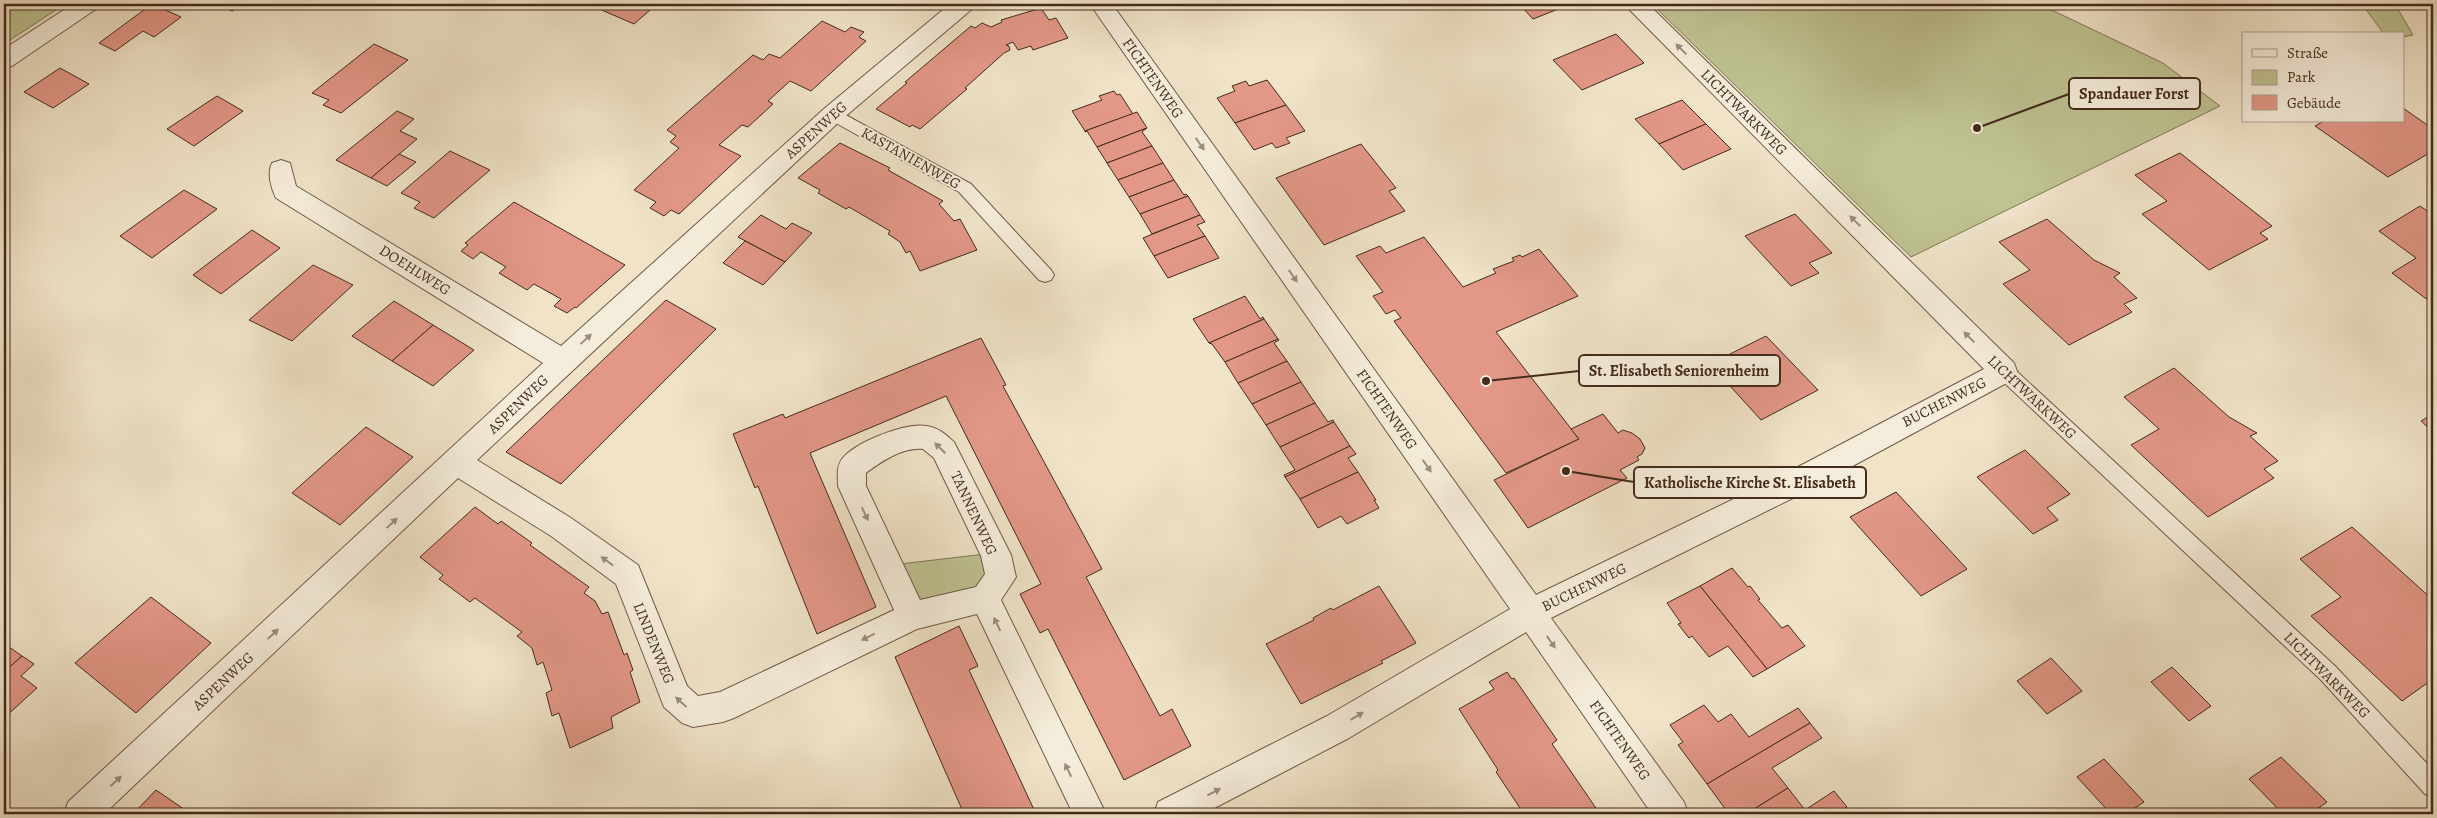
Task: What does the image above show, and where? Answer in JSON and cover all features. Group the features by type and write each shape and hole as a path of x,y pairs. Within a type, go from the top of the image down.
{"street":[{"path":"4,60 88,4"},
{"name":"ASPENWEG","path":"80,814 563,361 833,114 964,4"},
{"name":"FICHTENWEG","path":"1101,4 1672,814"},
{"name":"LICHTWARKWEG","path":"1634,4 2004,371"},
{"name":"DOEHLWEG","path":"281,169 286,191 563,361"},
{"name":"BUCHENWEG","path":"1170,814 1338,727 1530,613 1787,487 2004,371"},
{"name":"TANNENWEG","path":"912,616 852,486 852,468 866,456 909,438 929,438 944,450 996,555 1001,576 985,598"},
{"name":"LINDENWEG","path":"457,462 561,527 627,575 675,696 693,712 723,707 912,616 985,598"},
{"path":"985,598 1090,814"}],"lane":[{"name":"KASTANIENWEG","path":"833,114 965,188 1045,275"},
{"name":"LICHTWARKWEG","path":"2004,371 2328,673 2433,786"}],"green space":[{"path":"4,4 65,4 4,44"},
{"path":"1652,4 2039,4 2163,63 2220,106 1911,257"},
{"path":"2362,4 2395,4 2413,35 2404,37 2404,32 2383,32"},
{"path":"985,554 995,577 972,590 919,601 900,564"}],"building":[{"path":"152,4 181,17 154,37 143,31 115,51 99,43"},
{"path":"228,4 242,4 232,11 224,7"},
{"path":"603,4 657,4 634,24 597,8"},
{"path":"1519,4 1571,4 1533,19"},
{"path":"1041,8 1049,20 1056,18 1068,38 1033,50 1031,46 1018,50 1013,42 1006,45 1009,46 1010,50 1004,53 965,88 967,89 920,129 912,125 910,127 876,109 971,26 975,28 982,23 991,27 1002,22 1001,20"},
{"path":"822,21 845,32 851,27 864,32 859,37 866,41 811,91 790,81 768,101 773,104 748,127 742,125 719,145 741,156 679,214 671,210 664,216 650,208 656,202 634,190 679,148 670,142 676,136 667,130 753,55 763,60 769,54 780,58"},
{"path":"1616,34 1644,63 1582,90 1553,60"},
{"path":"374,44 408,60 341,113 323,105 329,100 312,93"},
{"path":"60,68 89,84 53,108 24,92"},
{"path":"1267,80 1286,105 1235,123 1217,98 1235,91 1232,86 1246,81 1249,86"},
{"path":"1114,91 1117,95 1120,94 1133,114 1085,131 1072,111 1102,100 1099,96"},
{"path":"217,96 243,111 194,146 167,129"},
{"path":"1682,100 1706,124 1659,144 1635,119"},
{"path":"1286,105 1305,131 1286,138 1290,143 1276,148 1272,143 1254,150 1235,123"},
{"path":"2404,109 2433,129 2433,151 2388,177 2315,126 2322,122 2404,122"},
{"path":"397,111 414,119 400,131 417,139 371,178 336,160"},
{"path":"1137,112 1147,128 1097,147 1087,131 1085,132 1085,131"},
{"path":"1706,124 1731,149 1683,170 1659,144"},
{"path":"1147,128 1142,132 1152,146 1107,163 1097,147"},
{"path":"840,143 890,168 888,170 943,201 939,204 954,221 960,219 977,250 920,271 910,251 906,253 900,242 888,234 890,231 849,207 846,209 818,193 820,190 798,178"},
{"path":"1361,144 1396,188 1389,191 1405,211 1324,245 1276,178"},
{"path":"1152,146 1163,163 1118,180 1107,163"},
{"path":"450,151 490,170 434,218 414,208 420,202 401,193"},
{"path":"2180,153 2272,226 2260,233 2268,239 2209,270 2142,214 2167,201 2135,175"},
{"path":"399,154 416,162 387,186 371,178"},
{"path":"1163,163 1174,180 1129,197 1118,180"},
{"path":"1174,180 1184,195 1188,196 1140,214 1129,197"},
{"path":"184,190 217,209 152,258 120,236"},
{"path":"1188,196 1200,215 1152,234 1140,214"},
{"path":"514,202 625,265 576,308 567,313 554,306 561,299 534,284 527,290 499,273 506,267 481,252 473,259 461,251 468,245 465,243"},
{"path":"2420,206 2433,215 2433,304 2392,273 2416,258 2379,231"},
{"path":"1795,214 1832,253 1809,263 1819,273 1791,286 1745,236"},
{"path":"761,215 786,229 792,223 812,233 785,262 738,237"},
{"path":"1200,215 1205,222 1197,225 1205,236 1154,256 1143,238"},
{"path":"2047,219 2094,260 2120,273 2114,277 2137,298 2124,304 2132,312 2069,345 2003,284 2030,270 1999,242"},
{"path":"252,230 280,248 221,294 193,275"},
{"path":"1205,236 1219,258 1168,278 1154,256"},
{"path":"1424,237 1463,287 1496,273 1493,269 1514,261 1512,258 1520,255 1522,257 1539,249 1578,296 1496,332 1579,439 1506,473 1394,321 1401,318 1395,310 1386,314 1373,296 1383,292 1356,256 1380,246 1386,253"},
{"path":"745,241 785,262 763,285 723,263"},
{"path":"313,265 353,285 292,341 249,320"},
{"path":"1245,296 1260,319 1263,317 1264,319 1209,343 1193,319"},
{"path":"666,300 716,329 561,484 506,452"},
{"path":"394,301 433,325 392,361 352,336"},
{"path":"1264,319 1278,339 1225,362 1212,344 1209,343"},
{"path":"433,325 474,350 433,386 392,361"},
{"path":"1766,336 1818,390 1761,420 1710,364"},
{"path":"981,338 1006,385 1003,386 1102,569 1086,577 1160,716 1172,709 1191,746 1124,780 1048,629 1040,633 1020,594 1041,584 946,396 810,453 876,607 817,634 758,486 755,488 733,434 783,414 785,418"},
{"path":"1278,339 1274,343 1287,361 1238,383 1225,362"},
{"path":"1287,361 1301,382 1252,404 1238,383"},
{"path":"2174,368 2229,417 2257,433 2250,436 2278,461 2264,469 2274,478 2208,517 2131,445 2159,429 2124,397"},
{"path":"1301,382 1315,403 1266,425 1252,404"},
{"path":"1315,403 1328,422 1333,420 1334,422 1280,447 1266,425"},
{"path":"1603,414 1618,433 1623,430 1632,433 1640,439 1645,448 1642,454 1637,457 1639,460 1620,470 1627,478 1528,528 1494,480 1579,439 1571,429"},
{"path":"2433,414 2433,432 2421,421"},
{"path":"1334,422 1350,446 1285,477 1284,475 1295,470 1280,447"},
{"path":"366,427 413,457 340,525 292,493"},
{"path":"1350,446 1356,454 1348,458 1358,472 1300,499 1285,477"},
{"path":"2025,450 2070,494 2047,508 2058,520 2033,534 1977,477"},
{"path":"1358,472 1379,508 1347,524 1341,516 1318,528 1300,499"},
{"path":"1896,492 1967,569 1921,596 1850,517"},
{"path":"475,507 498,524 501,521 532,543 530,545 589,587 584,593 595,601 602,614 608,612 624,655 627,653 633,670 630,672 640,702 611,717 613,728 570,748 559,713 552,716 546,693 552,690 543,662 537,665 532,648 517,636 522,632 475,598 470,602 439,579 443,575 420,557"},
{"path":"2352,527 2433,600 2433,679 2402,701 2311,616 2341,597 2300,559"},
{"path":"1732,568 1748,587 1750,586 1760,599 1758,600 1782,628 1788,625 1805,646 1767,669 1700,586"},
{"path":"1379,586 1416,643 1381,661 1383,663 1301,704 1266,644 1314,620 1313,618 1331,608 1333,610"},
{"path":"1700,586 1767,669 1753,677 1728,646 1709,657 1692,636 1689,638 1678,624 1681,623 1667,603"},
{"path":"151,597 211,643 136,713 75,663"},
{"path":"959,626 978,666 969,670 1036,814 964,814 895,657"},
{"path":"9,647 22,656 4,672 4,652"},
{"path":"22,656 34,664 21,676 37,688 4,718 4,672"},
{"path":"2051,658 2082,691 2047,714 2017,681"},
{"path":"2172,667 2211,706 2189,721 2151,682"},
{"path":"1507,672 1512,679 1514,678 1557,740 1552,744 1600,814 1524,814 1496,772 1498,770 1459,709 1494,689 1489,682"},
{"path":"1704,705 1718,722 1731,714 1749,737 1798,708 1810,723 1707,784 1678,745 1683,742 1670,725"},
{"path":"1810,723 1822,738 1772,768 1788,788 1746,814 1729,814 1707,784"},
{"path":"2281,757 2327,802 2310,814 2283,814 2249,779"},
{"path":"2104,759 2144,802 2126,814 2111,814 2077,777"},
{"path":"1788,788 1805,810 1834,791 1847,807 1835,814 1746,814"},
{"path":"156,790 191,814 133,814"}],"place":[{"name":"Spandauer Forst","path":"1977,128"},
{"name":"St. Elisabeth Seniorenheim","path":"1486,381"},
{"name":"Katholische Kirche St. Elisabeth","path":"1566,471"}]}
